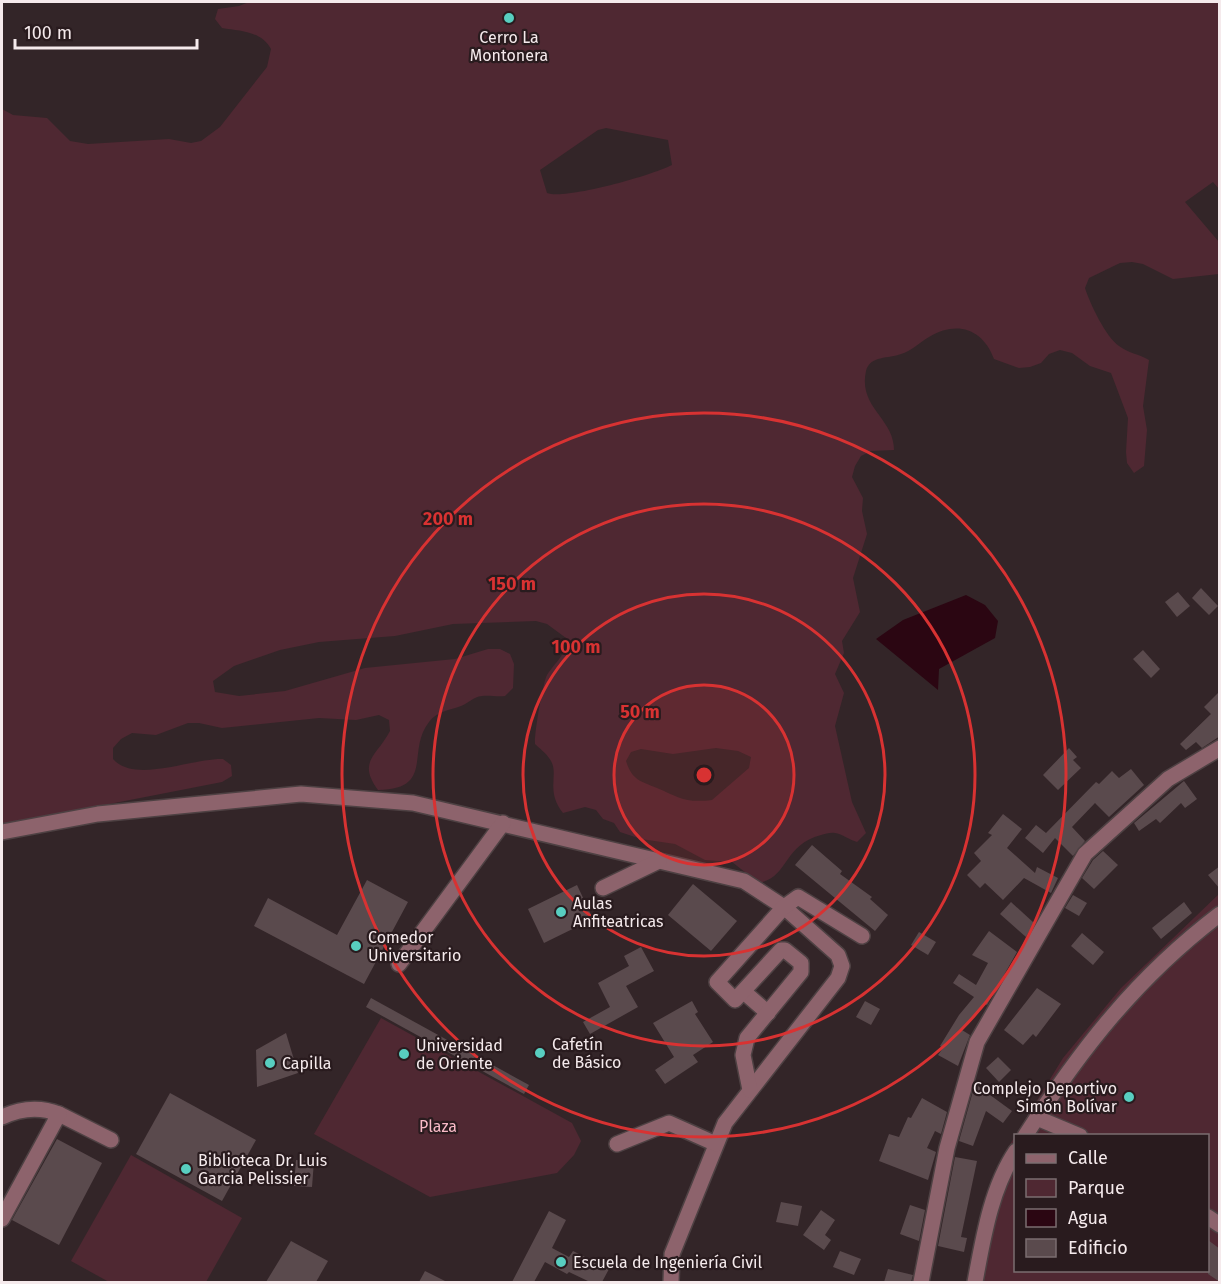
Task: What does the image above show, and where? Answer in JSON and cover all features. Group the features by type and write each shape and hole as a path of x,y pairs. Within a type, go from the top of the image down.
{"street":[{"path":"921,1282 947,1148 977,1042 1085,854 1168,779 1220,748"},
{"path":"2,832 98,814 301,794 413,802 744,881 784,907 838,955 842,966 838,978 725,1123 672,1254 670,1282"},
{"path":"399,964 503,823"},
{"path":"603,888 659,861"},
{"path":"750,1090 743,1055 747,1038 803,968 801,963 785,950 781,950 744,992 733,1000 717,982 794,898 802,897 862,936"},
{"path":"1026,1134 1078,1056 1111,1015 1175,950 1217,921"},
{"path":"744,992 768,1013"},
{"path":"2,1117 33,1108 46,1108 111,1140"},
{"path":"3,1214 59,1114"},
{"path":"1037,1118 1075,1134"},
{"path":"617,1144 669,1124 716,1144"},
{"path":"975,1282 983,1240 1014,1156"}],"green space":[{"path":"249,2 1219,2 1219,189 1213,182 1185,202 1219,242 1219,274 1173,279 1143,264 1120,263 1089,278 1085,288 1099,320 1114,342 1149,360 1143,406 1147,430 1144,466 1134,473 1127,463 1128,418 1111,373 1090,366 1072,353 1060,350 1049,354 1041,363 1019,368 994,359 976,334 968,330 949,329 929,337 905,353 880,358 868,366 865,384 867,394 888,429 894,450 871,451 861,456 852,477 863,498 862,511 867,534 853,578 860,612 842,641 844,653 835,674 844,693 835,726 852,802 866,833 857,842 833,833 809,840 793,853 776,874 769,880 759,883 732,862 705,860 675,844 641,839 620,832 614,823 603,819 596,810 585,807 563,813 554,796 552,764 546,754 535,744 535,738 545,680 562,654 566,638 547,624 536,621 453,624 395,636 319,642 280,650 234,666 213,681 215,692 239,696 285,691 365,668 455,659 488,649 500,649 510,654 514,664 513,688 505,696 479,697 432,718 419,745 413,776 407,783 396,788 378,790 369,772 371,759 390,731 389,720 379,715 356,720 319,718 222,728 188,723 156,735 132,733 121,739 113,748 113,759 123,766 149,770 223,759 231,765 232,776 222,782 2,825 2,109 13,115 47,118 70,141 88,144 169,139 191,143 201,141 220,127 267,67 271,49 267,43 250,33 222,28 215,19 218,9","holes":["606,128 668,140 672,165 629,180 590,190 547,193 540,170 598,130","716,748 738,751 751,757 749,768 712,800 683,799 646,784 634,776 626,761 631,752 641,749 673,754"]},
{"name":"Complejo Deportivo Simón Bolívar","path":"1219,894 1219,1282 969,1282 974,1251 1004,1154 1014,1138 1014,1272 1209,1272 1209,1134 1016,1134 1063,1058 1121,988"},
{"name":"Plaza","path":"381,1018 572,1123 581,1141 574,1155 557,1173 430,1197 314,1134"},
{"path":"131,1155 242,1218 206,1282 109,1282 71,1261"}],"water":[{"path":"966,595 985,605 998,621 995,638 939,669 938,690 876,639 903,620"}],"building":[{"path":"1201,588 1218,606 1209,615 1192,598"},
{"path":"1178,592 1190,606 1177,617 1165,602"},
{"path":"1143,650 1160,669 1151,678 1133,659"},
{"path":"1220,691 1220,736 1202,748 1196,742 1186,750 1180,744 1211,714 1204,707"},
{"path":"1069,748 1077,757 1073,760 1081,768 1058,790 1043,775"},
{"path":"1131,769 1144,785 1109,817 1095,803 1072,827 1085,841 1073,856 1055,838 1043,853 1025,838 1036,825 1046,833 1096,782 1099,784 1112,771 1119,778"},
{"path":"1184,781 1197,799 1185,808 1181,803 1160,823 1156,819 1139,831 1134,823"},
{"path":"1003,814 1022,829 1007,848 1035,873 1037,867 1058,878 1051,893 1024,878 1003,900 985,883 980,888 967,875 981,861 974,853 992,835 988,833"},
{"path":"812,845 842,871 840,874 872,897 870,899 888,915 875,931 795,865"},
{"path":"1103,851 1118,865 1094,889 1082,878 1093,860"},
{"path":"1220,866 1220,889 1208,875"},
{"path":"367,880 408,902 364,984 254,926 268,898 337,935"},
{"path":"693,884 737,921 711,951 668,915"},
{"path":"577,885 593,919 544,943 528,909"},
{"path":"1073,895 1087,903 1079,916 1065,908"},
{"path":"1011,902 1034,923 1026,937 1000,914"},
{"path":"1184,902 1192,913 1161,939 1152,928"},
{"path":"989,931 1017,952 987,1005 985,1004 962,1030 970,1035 958,1066 938,1055 943,1048 940,1046 959,1015 974,997 953,983 959,974 976,985 988,963 972,955"},
{"path":"919,932 936,942 928,955 911,945"},
{"path":"1082,933 1104,952 1093,965 1071,946"},
{"path":"641,947 654,971 626,986 638,1007 590,1034 583,1022 610,1007 598,983 629,966 624,956"},
{"path":"1037,988 1061,1004 1036,1037 1033,1034 1023,1045 1004,1030"},
{"path":"371,998 529,1085 524,1094 366,1007"},
{"path":"692,1001 698,1012 695,1014 713,1042 693,1055 698,1062 665,1084 655,1070 674,1057 653,1023"},
{"path":"865,1001 880,1009 871,1025 856,1017"},
{"path":"286,1033 298,1073 257,1087 256,1050"},
{"path":"998,1057 1011,1070 999,1082 986,1068"},
{"path":"975,1084 1012,1111 1003,1123 986,1111 973,1146 959,1141"},
{"path":"170,1093 256,1140 222,1201 136,1154"},
{"path":"922,1098 947,1112 941,1134 935,1131 927,1148 936,1152 928,1180 879,1161 889,1134 899,1137 908,1117 911,1118"},
{"path":"57,1139 102,1163 59,1245 12,1220"},
{"path":"955,1157 977,1161 961,1237 967,1238 964,1252 938,1246"},
{"path":"296,1160 314,1161 312,1187 294,1186"},
{"path":"781,1202 802,1206 798,1226 776,1222"},
{"path":"910,1205 925,1210 919,1241 900,1234"},
{"path":"821,1210 835,1220 825,1235 831,1240 824,1250 803,1235"},
{"path":"549,1211 566,1220 552,1248 569,1257 573,1251 609,1269 602,1282 590,1282 569,1272 567,1274 545,1262 534,1282 512,1282"},
{"path":"291,1241 328,1261 316,1282 266,1282"},
{"path":"1209,1241 1220,1249 1220,1282 1208,1274"},
{"path":"840,1251 861,1259 854,1275 833,1267"},
{"path":"888,1269 913,1275 911,1282 884,1282"},
{"path":"425,1271 447,1282 419,1282"}],"place":[{"name":"Cerro La Montonera","path":"509,18"},
{"name":"Aulas Anfiteatricas","path":"561,912"},
{"name":"Comedor Universitario","path":"356,946"},
{"name":"Cafetín de Básico","path":"540,1053"},
{"name":"Universidad de Oriente","path":"404,1054"},
{"name":"Capilla","path":"270,1063"},
{"name":"Complejo Deportivo Simón Bolívar","path":"1129,1097"},
{"name":"Biblioteca Dr. Luis Garcia Pelissier","path":"186,1169"},
{"name":"Escuela de Ingeniería Civil","path":"561,1262"}]}
